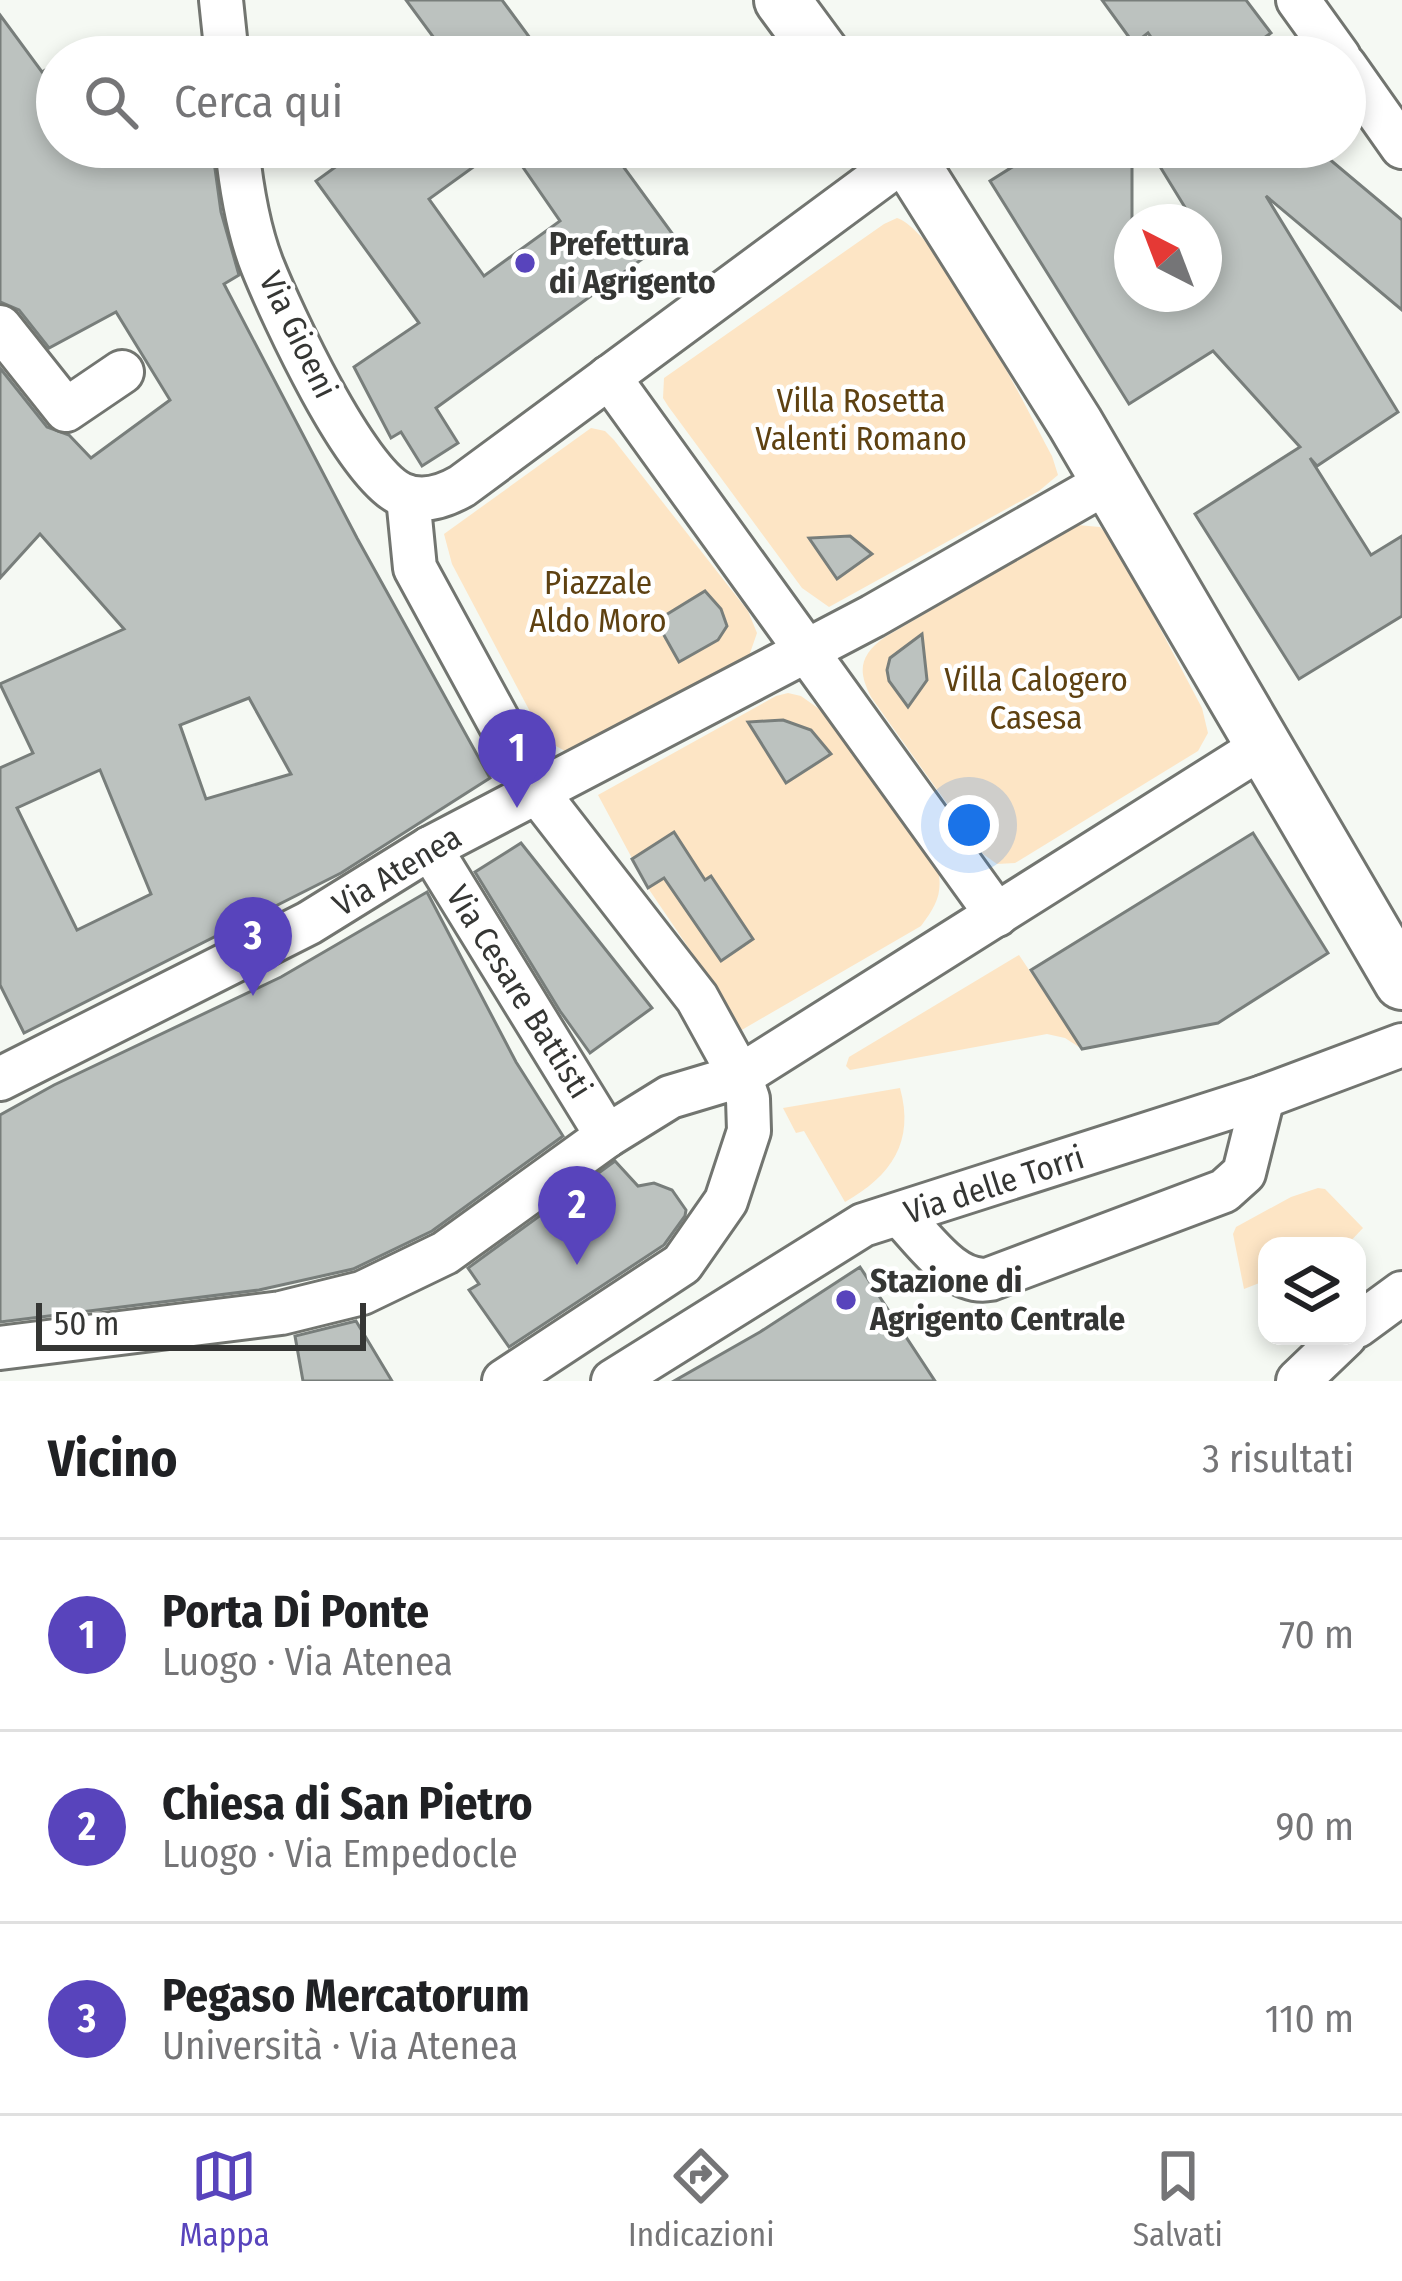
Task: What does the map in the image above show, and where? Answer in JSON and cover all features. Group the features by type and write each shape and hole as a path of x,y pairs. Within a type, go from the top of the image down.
{"main road":[{"path":"782,0 809,36"},
{"path":"916,168 1109,481 1402,982"}],"street":[{"path":"220,0 224,36"},
{"path":"1298,0 1324,36"},
{"path":"1366,96 1402,147"},
{"name":"Via Gioeni","path":"239,168 261,262 322,391 376,475 408,497"},
{"path":"504,1381 682,1264 726,1202 749,1131 748,1100 697,998 537,792 415,568 408,497 434,499 448,494 752,272 884,168"},
{"path":"0,327 66,410 122,372"},
{"path":"609,377 998,915"},
{"path":"537,792 806,651 1109,481"},
{"path":"0,1348 281,1312 362,1293 445,1253 607,1136 670,1097 740,1076 1265,745"},
{"name":"Via Atenea","path":"0,1079 294,931 430,848 537,792"},
{"name":"Via Cesare Battisti","path":"430,848 607,1136"},
{"name":"Via delle Torri","path":"613,1381 863,1226 1263,1097 1402,1045"},
{"path":"900,1215 962,1276 975,1282 990,1279 1224,1191 1244,1174 1263,1097"},
{"path":"1366,1319 1402,1292"},
{"path":"1298,1381 1336,1345"}],"green space":[{"name":"Villa Rosetta Valenti Romano","path":"897,218 915,230 958,287 1023,401 1058,475 1039,491 829,607 802,588 668,406 663,398 664,378"},
{"name":"Piazzale Aldo Moro","path":"591,428 605,431 614,440 748,611 757,633 749,656 565,751 545,740 452,564 444,534"},
{"name":"Villa Calogero Casesa","path":"1077,525 1100,527 1116,545 1202,708 1208,733 1198,751 1015,863 997,864 983,854 871,697 863,664 885,637"},
{"path":"788,693 822,711 938,869 939,893 921,926 740,1031 730,1028 697,986 707,975 648,888 598,795"},
{"path":"1019,955 1082,1049 1047,1034 850,1070 846,1066 849,1057"},
{"path":"900,1088 904,1125 895,1156 875,1181 845,1202 804,1131 796,1133 783,1108"},
{"path":"1325,1189 1363,1228 1354,1237 1258,1237 1258,1284 1244,1289 1233,1234 1236,1227 1291,1197"}],"building":[{"path":"406,0 502,0 529,36 433,36"},
{"path":"1102,0 1246,0 1271,33 1267,36 1128,36"},
{"path":"0,15 36,64 36,168 215,168 221,212 239,275 224,284 490,778 341,873 24,1033 0,985 0,768 33,753 0,684 124,629 40,534 0,578 0,368 47,427 69,435 91,458 170,400 116,312 49,348 19,310 0,302","holes":["249,698 291,774 206,799 180,725","100,770 151,894 77,930 17,808"]},
{"path":"334,168 472,168 429,199 484,276 560,221 523,168 624,168 674,236 436,408 458,443 422,466 401,432 391,438 354,367 419,323 316,181"},
{"path":"1011,168 1132,168 1132,204 1114,204 1114,312 1222,312 1222,204 1183,204 1161,168 1340,168 1402,220 1402,310 1266,196 1398,412 1317,466 1310,458 1371,555 1402,536 1402,616 1299,679 1195,514 1300,447 1213,351 1129,404 990,181"},
{"path":"850,536 872,554 837,579 809,538"},
{"path":"705,591 721,609 727,626 718,640 679,662 656,621"},
{"path":"922,634 927,680 908,707 889,681 887,670 890,658"},
{"path":"783,720 811,730 831,754 786,783 748,722"},
{"path":"674,832 705,880 711,876 753,939 721,961 664,878 648,888 632,859"},
{"path":"1253,833 1328,953 1218,1023 1082,1049 1031,970"},
{"path":"521,843 652,1008 590,1053 475,872"},
{"path":"427,892 516,1062 563,1136 432,1231 353,1269 259,1290 0,1322 0,1115 281,977"},
{"path":"615,1161 638,1186 654,1183 672,1190 685,1216 664,1245 509,1347 469,1290 479,1284 468,1268"},
{"name":"Stazione di Agrigento Centrale","path":"860,1267 935,1381 674,1381 760,1332"},
{"path":"356,1321 392,1381 303,1381 295,1336"}],"place":[{"name":"Prefettura di Agrigento","path":"525,263"},
{"name":"Porta Di Ponte","path":"517,808"},
{"name":"Pegaso Mercatorum","path":"253,996"},
{"name":"Chiesa di San Pietro","path":"577,1265"},
{"name":"Stazione di Agrigento Centrale","path":"846,1300"}]}
